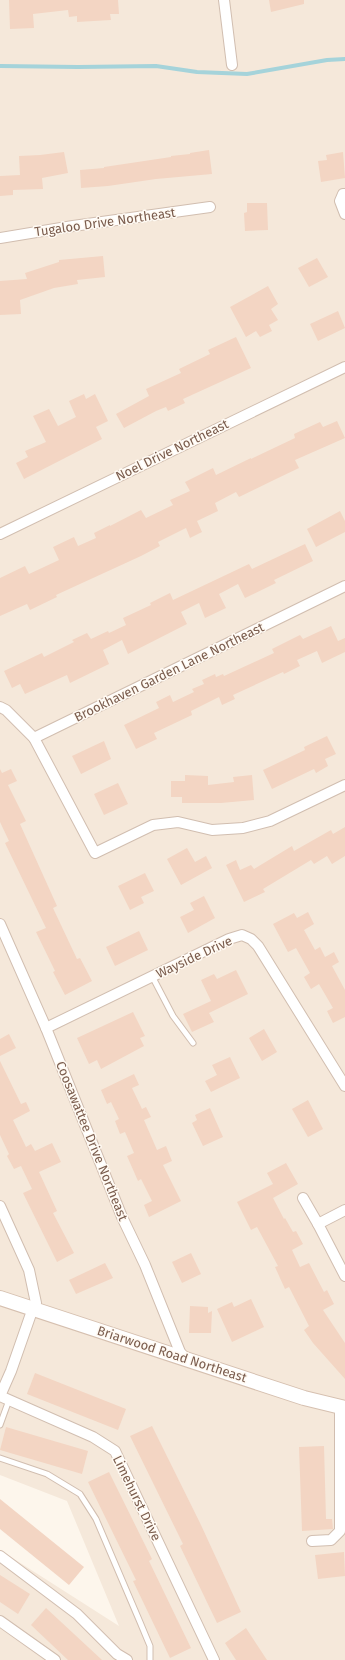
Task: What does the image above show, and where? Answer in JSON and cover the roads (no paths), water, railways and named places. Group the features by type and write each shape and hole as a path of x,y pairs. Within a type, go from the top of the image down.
{"street":[{"path":"224,0 232,65"},
{"path":"345,194 343,194 340,201 345,214"},
{"name":"Tugaloo Drive Northeast","path":"0,238 73,226 210,207"},
{"name":"Noel Drive Northeast","path":"0,534 345,367"},
{"name":"Brookhaven Garden Lane Northeast","path":"34,738 345,586"},
{"path":"0,707 6,710 34,738 95,853 153,825 178,822 212,830 243,828 270,821 345,785"},
{"name":"Coosawattee Drive Northeast","path":"0,924 46,1028 122,1217 145,1265 180,1352 185,1358"},
{"name":"Wayside Drive","path":"46,1028 229,939 242,935 251,939 258,946 345,1086"},
{"path":"303,1198 345,1276"},
{"path":"0,1206 29,1270 36,1303 3,1397"},
{"path":"318,1224 345,1210"},
{"name":"Briarwood Road Northeast","path":"0,1298 304,1398 343,1407"},
{"name":"Limehurst Drive","path":"3,1397 93,1437 115,1451 214,1660"},
{"path":"312,1541 330,1540 340,1531 343,1407"},
{"path":"0,1556 77,1614 117,1654 127,1660"},
{"path":"0,1621 55,1660"}],"lane":[{"path":"152,976 173,1016 193,1043"},
{"path":"0,1425 3,1397"},
{"path":"0,1458 47,1474 74,1489 84,1499 96,1520 150,1646 150,1660"}],"waterway":[{"path":"0,66 156,66 197,72 247,74 327,60 345,59"}]}
